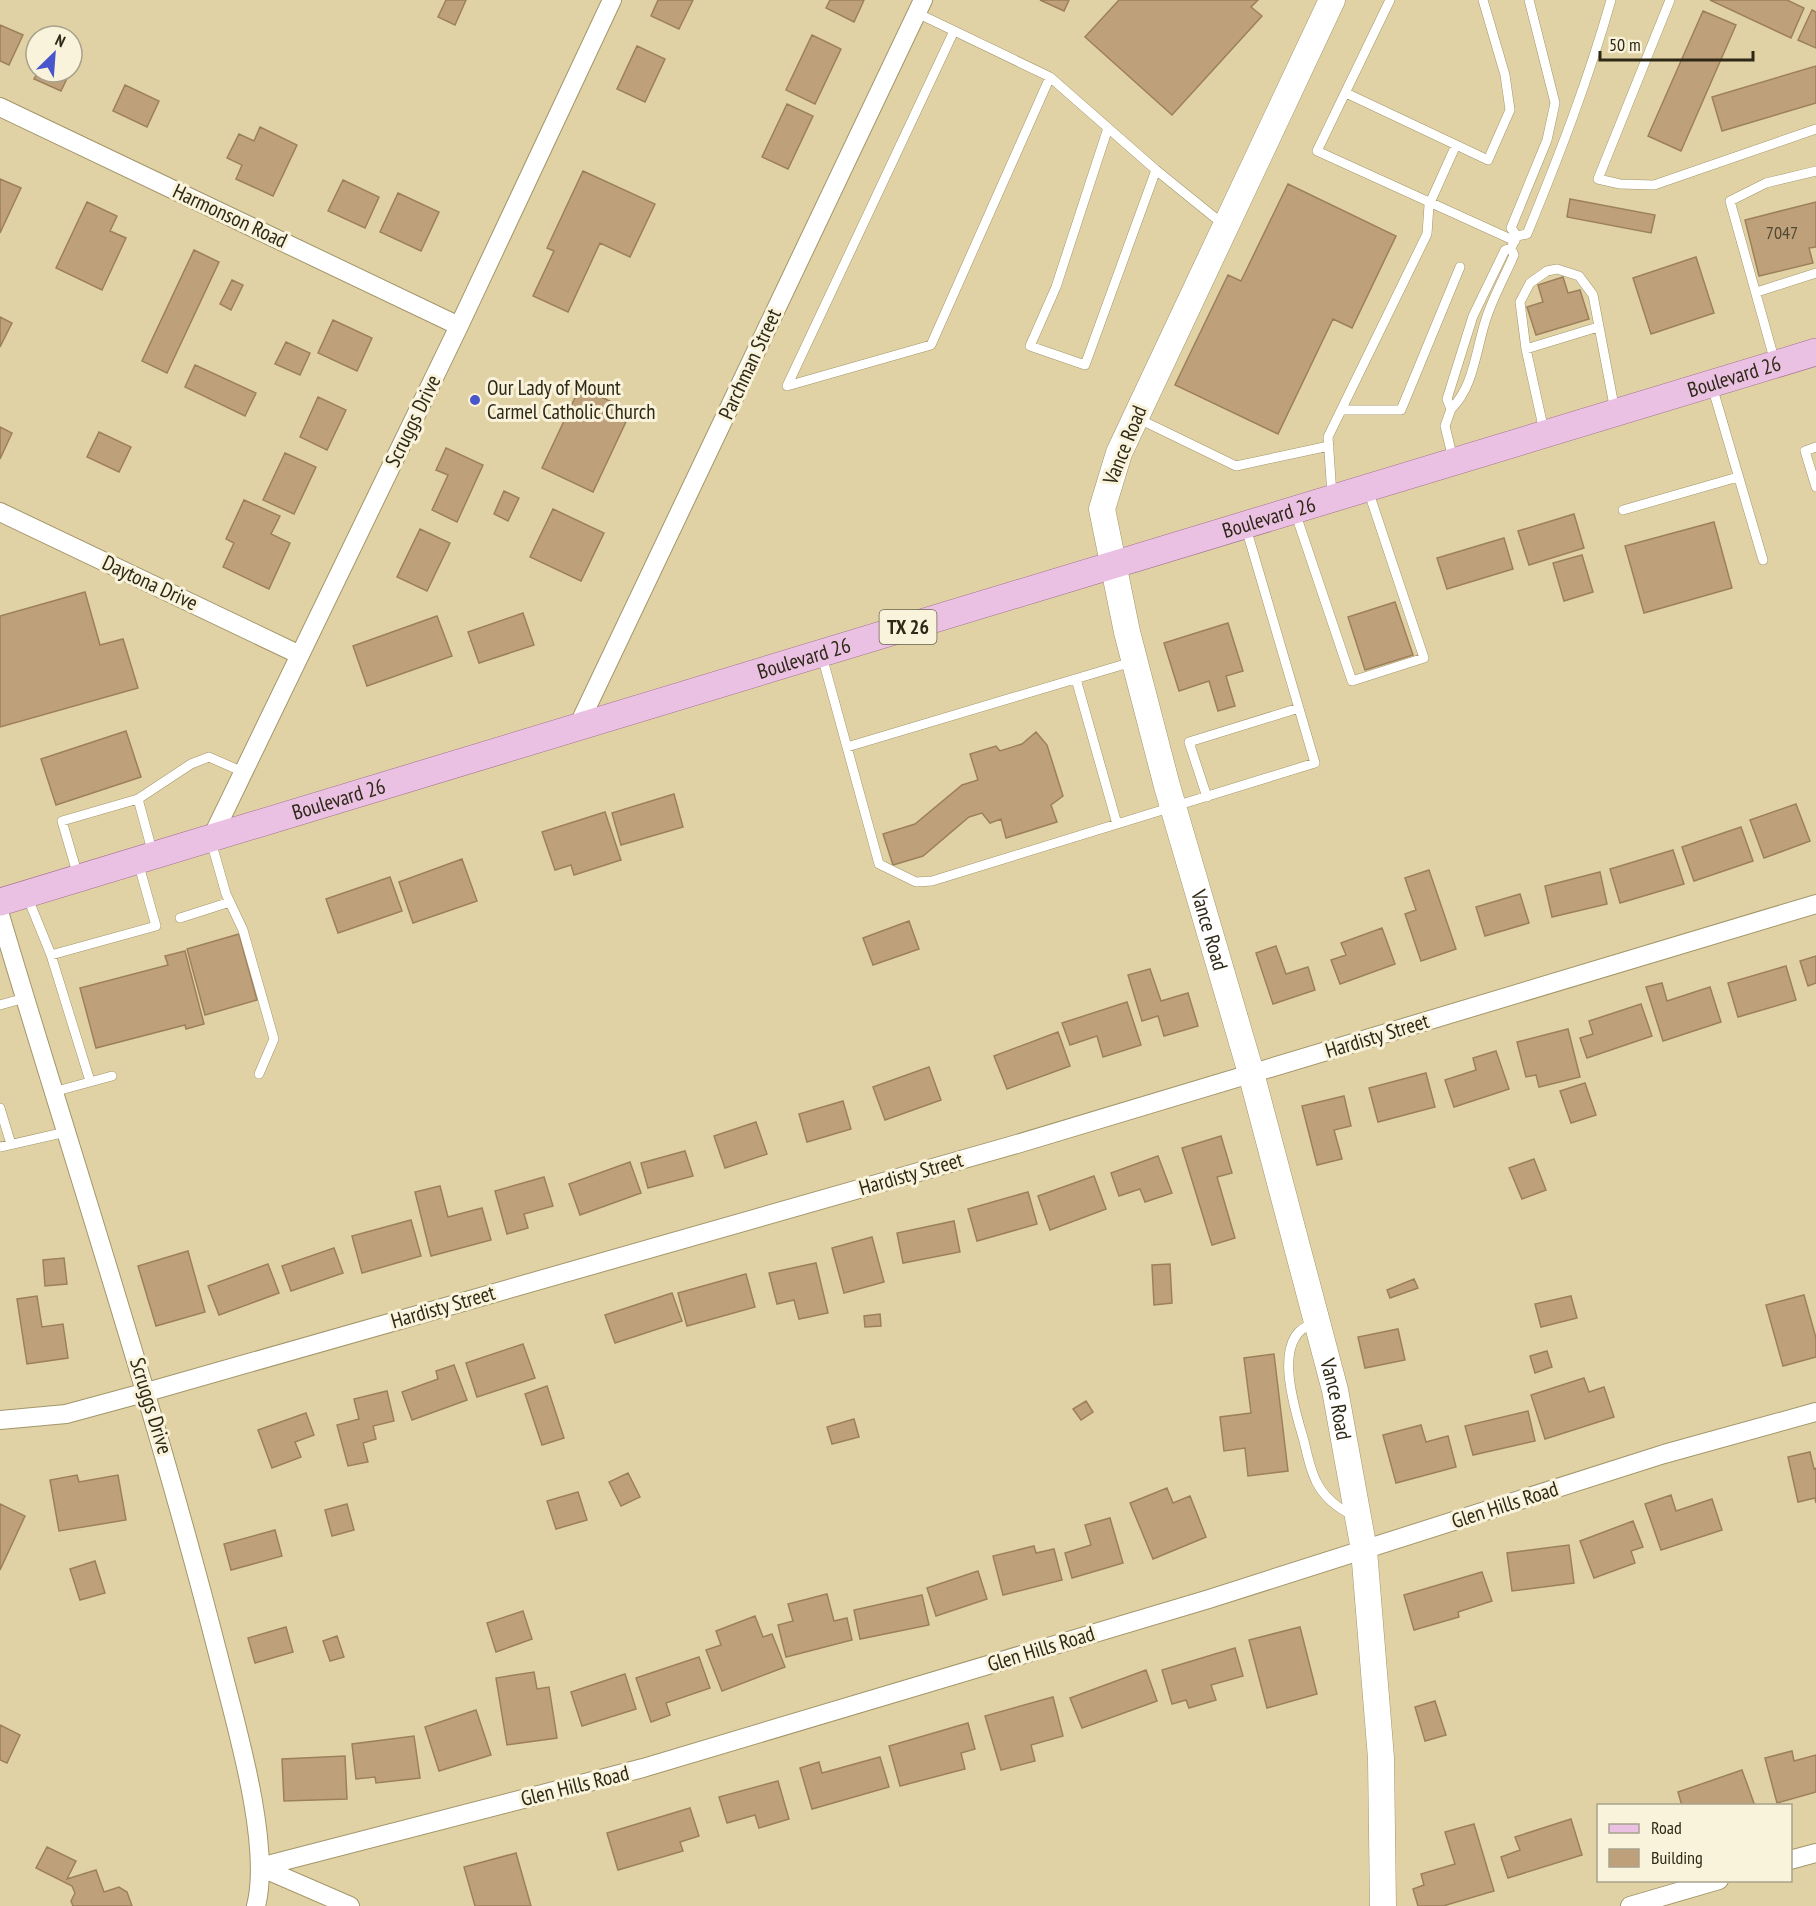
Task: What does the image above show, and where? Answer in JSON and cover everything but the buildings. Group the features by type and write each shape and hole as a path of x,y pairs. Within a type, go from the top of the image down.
{"main road":[{"name":"Boulevard 26","path":"0,902 1816,352"}],"street":[{"name":"Scruggs Drive","path":"210,839 459,326 612,0"},
{"name":"Vance Road","path":"1332,0 1135,418 1116,462 1102,509 1134,661 1251,1073 1335,1390 1364,1550 1381,1758 1383,1906"},
{"name":"Parchman Street","path":"577,728 920,6"},
{"name":"Harmonson Road","path":"0,107 459,326"},
{"name":"Daytona Drive","path":"0,512 300,655"},
{"name":"Hardisty Street","path":"0,1420 66,1414 147,1392 994,1150 1816,904"},
{"name":"Scruggs Drive","path":"0,915 147,1392 182,1514 239,1739 253,1806 261,1890 256,1906"},
{"name":"Glen Hills Road","path":"260,1867 643,1768 1209,1599 1664,1454 1816,1412"},
{"path":"1792,1860 1816,1853"},
{"path":"260,1867 350,1906"},
{"path":"1630,1906 1715,1882"}],"lane":[{"path":"1390,0 1317,151 1429,205 1515,242"},
{"path":"1346,93 1488,160 1509,110 1505,75 1483,0"},
{"path":"1515,242 1511,228 1547,140 1555,103 1529,0"},
{"path":"1454,462 1445,426 1450,409 1447,399 1473,316 1505,250 1527,234 1571,128 1594,62 1611,0"},
{"path":"1670,0 1598,179 1620,184 1654,185 1816,129"},
{"path":"920,6 954,31 1050,77 1156,170 1225,226"},
{"path":"954,31 787,386 931,345 1050,77"},
{"path":"1108,128 1056,287 1030,346 1085,365 1156,170"},
{"path":"1333,498 1328,437 1427,234 1429,205 1456,145"},
{"path":"1776,364 1730,201 1766,183 1816,171"},
{"path":"1341,410 1401,410 1460,267"},
{"path":"1545,435 1526,349 1521,312 1522,296 1530,283 1547,271 1568,271 1586,283 1593,295 1615,413"},
{"path":"1757,292 1816,273"},
{"path":"1526,349 1598,327"},
{"path":"1712,384 1763,560"},
{"path":"1135,418 1236,465 1329,446"},
{"path":"1816,447 1805,451 1816,487"},
{"path":"1623,510 1738,477"},
{"path":"1295,510 1352,681 1424,658 1367,488"},
{"path":"821,654 879,864 916,882 932,881 1315,763 1245,525"},
{"path":"847,747 1134,661"},
{"path":"1077,679 1117,824"},
{"path":"1207,797 1189,742 1299,708"},
{"path":"79,879 62,821 138,799 191,764 209,757 243,772"},
{"path":"51,955 156,926 138,799"},
{"path":"210,839 230,902 243,930 274,1039 259,1074"},
{"path":"26,894 51,955 90,1081"},
{"path":"180,918 230,902"},
{"path":"0,1005 25,998"},
{"path":"53,1092 112,1076"},
{"path":"0,1108 11,1144"},
{"path":"0,1148 66,1132"},
{"path":"1318,1323 1304,1329 1297,1337 1288,1360 1287,1380 1315,1480 1336,1505 1358,1517"}],"place":[{"name":"Our Lady of Mount Carmel Catholic Church","path":"475,400"}]}
